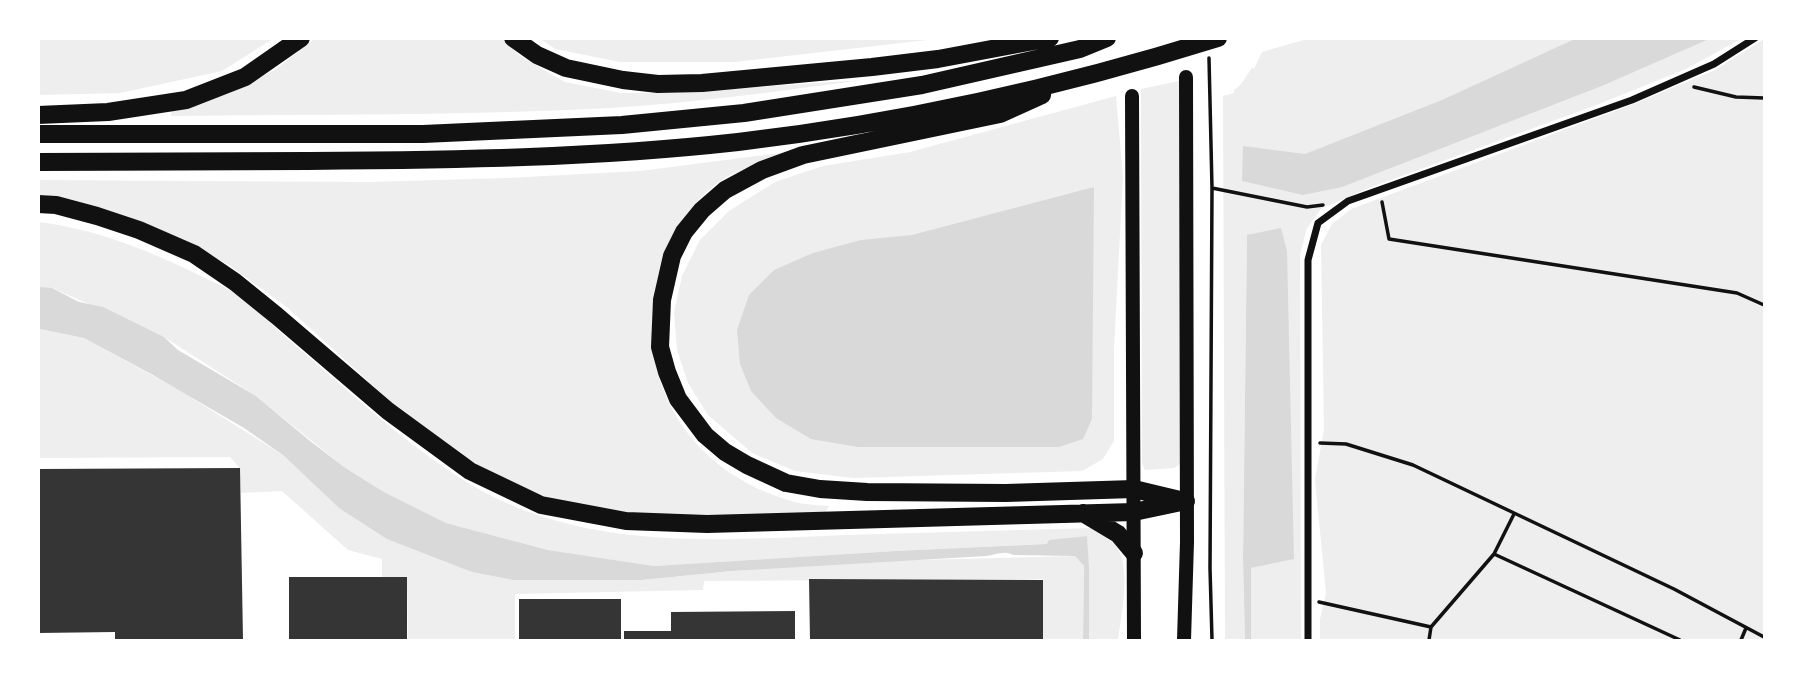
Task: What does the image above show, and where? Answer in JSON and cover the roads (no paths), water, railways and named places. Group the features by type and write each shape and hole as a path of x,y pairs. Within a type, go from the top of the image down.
{"highway":[{"path":"38,115 108,112 186,100 245,76 301,38"},
{"path":"513,38 537,55 566,68 658,84 702,83 872,68 1050,38"},
{"path":"38,134 423,134 622,125 744,113 922,85 1080,49 1107,38"},
{"path":"38,162 523,158 740,142 981,101 1213,44"},
{"path":"1081,78 1000,114 803,155 762,170 725,190 702,210 684,232 672,256 662,300 660,347 678,399 705,435 725,452 786,483 820,489 867,492 1006,493 1134,489 1186,501"},
{"path":"38,204 56,205 97,216 139,230 194,254 277,316 388,411 470,471 541,505 626,521 707,524 1133,512 1186,501"},
{"path":"1083,513 1118,534 1133,553"}],"main road":[{"path":"1184,640 1186,77"},
{"path":"1132,96 1134,640"}],"street":[{"path":"1308,640 1308,260 1318,223 1348,201 1632,100 1714,64 1755,38"}]}
